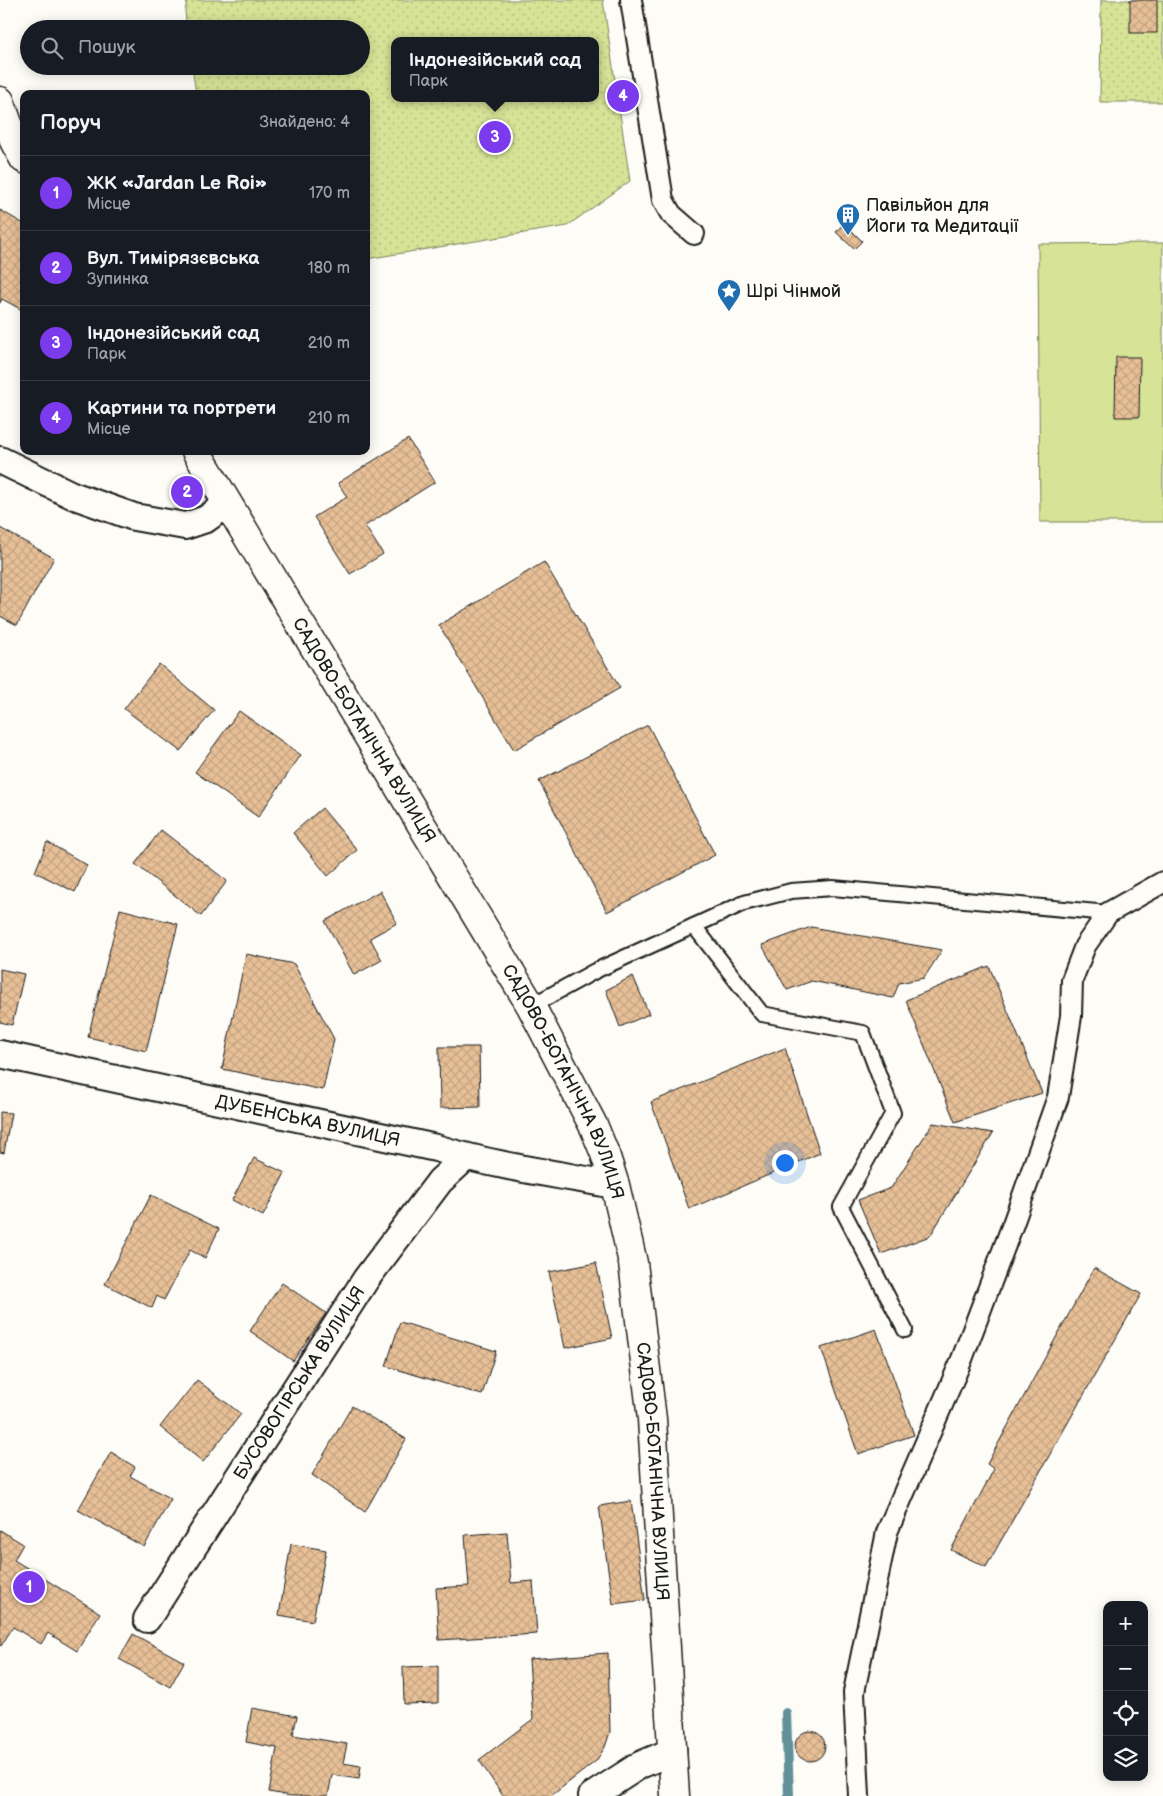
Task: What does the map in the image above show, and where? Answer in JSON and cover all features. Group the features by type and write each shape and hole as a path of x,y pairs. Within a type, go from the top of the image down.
{"street":[{"path":"631,0 663,200 671,214 694,234"},
{"path":"0,102 20,152"},
{"name":"САДОВО-БОТАНІЧНА ВУЛИЦЯ","path":"198,455 531,1006 594,1128 605,1154 615,1185 633,1263 652,1419 675,1796"},
{"path":"0,460 72,495 134,517 185,526 206,519 227,504"},
{"path":"859,1796 854,1692 888,1532 962,1359 1058,1097 1071,1016 1072,980 1085,946 1108,913 1163,882"},
{"name":"ДУБЕНСЬКА ВУЛИЦЯ","path":"0,1054 436,1148 465,1158 516,1169 615,1185"},
{"name":"БУСОВОГІРСЬКА ВУЛИЦЯ","path":"147,1619 366,1279 440,1181 465,1158"},
{"path":"592,1796 640,1766 673,1751"}],"lane":[{"path":"531,1006 595,971 744,903 791,891 833,888 1108,913"},
{"path":"694,926 762,1014 863,1033 893,1113 841,1207 905,1330"}],"green space":[{"path":"187,0 603,0 630,181 567,226 370,258 370,90 195,90 193,75 370,75 370,20 186,20"},
{"path":"1101,0 1163,0 1163,102 1100,102"},
{"path":"1163,243 1163,522 1040,522 1038,244"}],"building":[{"path":"1130,0 1157,0 1157,33 1130,33"},
{"path":"0,210 20,222 20,309 2,299 0,303"},
{"name":"Павільйон для Йоги та Медитації","path":"844,223 862,241 854,249 836,232"},
{"path":"1116,357 1140,357 1139,417 1115,417"},
{"path":"408,439 435,482 365,526 383,554 350,574 314,517 347,497 338,483"},
{"path":"0,528 54,558 17,625 0,616"},
{"path":"544,562 620,688 514,750 439,625"},
{"path":"159,664 214,710 180,751 124,709"},
{"path":"239,711 301,755 258,817 195,772"},
{"path":"648,725 715,855 607,912 539,781"},
{"path":"322,808 357,850 328,876 293,833"},
{"path":"161,830 227,881 201,916 135,864"},
{"path":"47,842 87,865 75,892 35,872"},
{"path":"380,891 397,923 370,938 382,960 354,975 325,921"},
{"path":"120,909 178,924 146,1051 88,1037"},
{"path":"811,927 942,950 924,978 899,983 893,998 812,981 787,990 762,945"},
{"path":"246,954 294,964 334,1039 323,1090 222,1069"},
{"path":"989,966 1042,1093 955,1122 906,1000"},
{"path":"0,969 24,974 12,1025 0,1022"},
{"path":"633,976 649,1014 620,1027 606,990"},
{"path":"439,1047 479,1047 480,1107 440,1108"},
{"path":"785,1048 820,1153 689,1209 651,1102"},
{"path":"0,1112 11,1113 4,1153 0,1152"},
{"path":"933,1123 993,1133 930,1236 881,1254 858,1200 891,1188"},
{"path":"254,1158 285,1173 263,1216 232,1200"},
{"path":"151,1195 219,1229 205,1258 190,1250 164,1300 157,1296 152,1308 105,1284"},
{"path":"596,1263 612,1338 565,1348 549,1272"},
{"path":"1094,1268 1141,1294 986,1567 951,1550 994,1469 987,1464"},
{"path":"282,1283 326,1313 293,1361 250,1331"},
{"path":"400,1322 496,1351 482,1395 386,1366"},
{"path":"876,1329 914,1435 858,1454 821,1348"},
{"path":"197,1380 241,1414 203,1462 160,1427"},
{"path":"352,1406 406,1439 365,1512 312,1475"},
{"path":"111,1452 135,1467 130,1476 171,1499 144,1547 78,1510"},
{"path":"631,1501 645,1600 613,1604 599,1506"},
{"path":"0,1530 23,1544 14,1560 100,1613 77,1651 48,1633 41,1644 13,1627 0,1645"},
{"path":"507,1532 511,1583 533,1581 537,1634 439,1640 436,1588 469,1586 465,1535"},
{"path":"291,1544 326,1550 313,1621 279,1615"},
{"path":"133,1634 184,1662 170,1687 119,1659"},
{"path":"608,1653 610,1732 605,1747 596,1761 551,1796 503,1796 479,1760 533,1719 529,1659"},
{"path":"438,1666 438,1703 404,1704 403,1667"},
{"path":"252,1708 297,1716 293,1735 347,1744 343,1763 361,1766 359,1779 332,1775 328,1796 291,1796 269,1792 277,1748 246,1742"},
{"path":"810,1731 816,1732 824,1740 824,1752 816,1760 810,1761 804,1760 796,1752 795,1746 796,1740 804,1732"}],"waterway":[{"path":"786,1713 789,1796"}],"place":[{"name":"Картини та портрети","path":"623,96"},
{"name":"Індонезійський сад","path":"495,137"},
{"name":"Павільйон для Йоги та Медитації","path":"848,236"},
{"name":"Шрі Чінмой","path":"729,312"},
{"name":"Вул. Тимірязєвська","path":"187,492"},
{"name":"ЖК «Jardan Le Roi»","path":"29,1587"}]}
